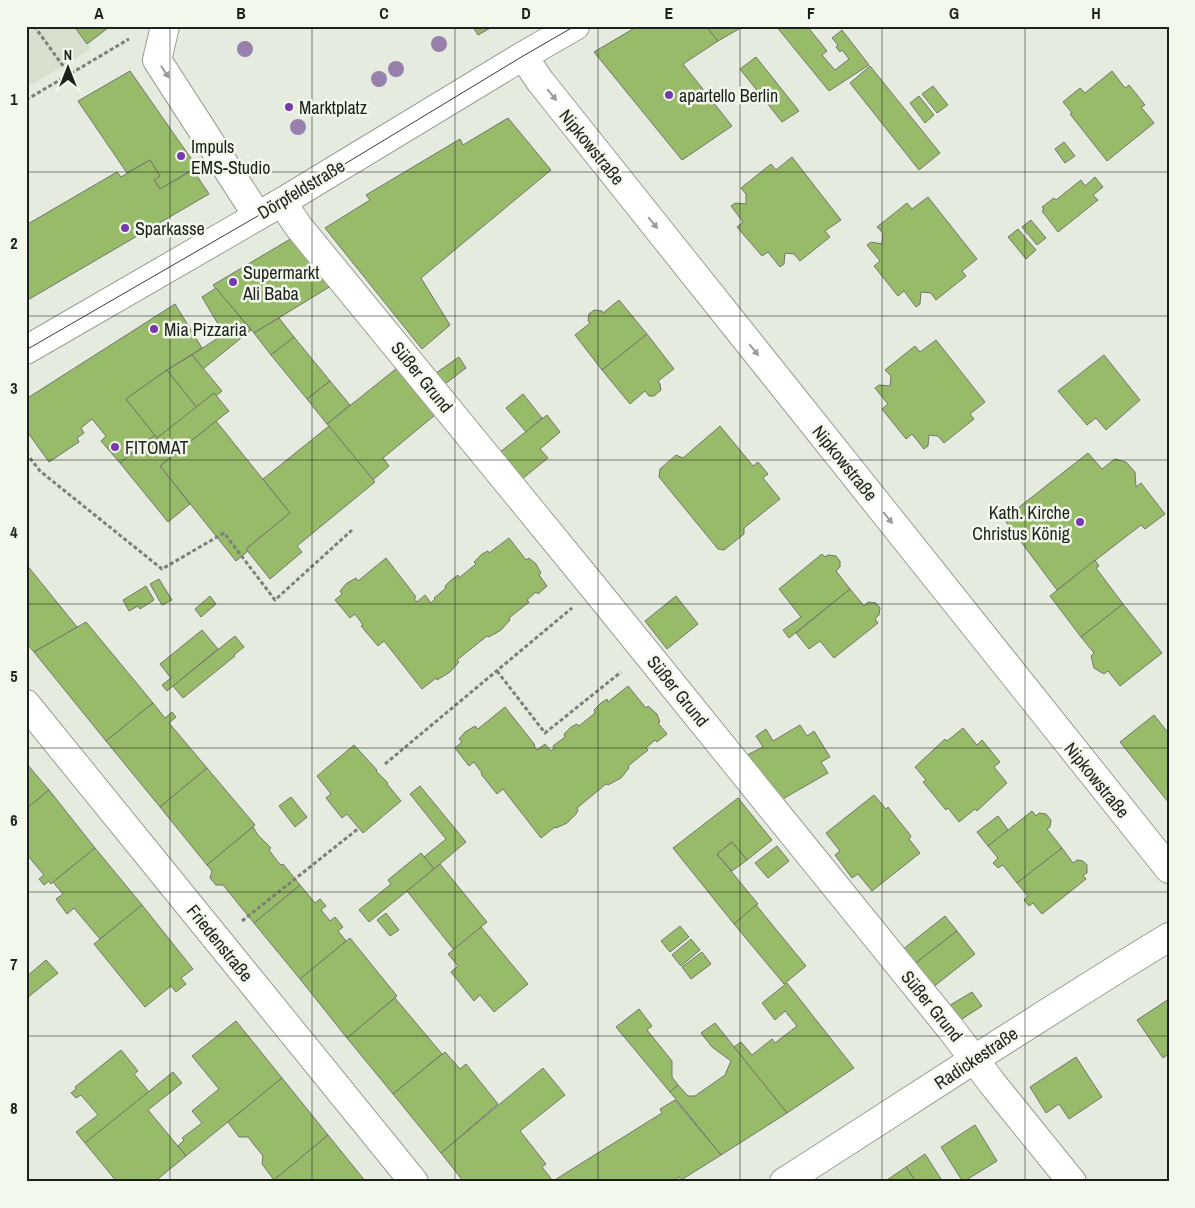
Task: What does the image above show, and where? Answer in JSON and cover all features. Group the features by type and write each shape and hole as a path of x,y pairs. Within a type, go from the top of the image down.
{"street":[{"path":"164,26 157,60 257,215"},
{"name":"Dörpfeldstraße","path":"26,350 282,202 570,28"},
{"name":"Nipkowstraße","path":"523,56 540,81 1169,869"},
{"name":"Süßer Grund","path":"282,202 298,226 595,589 1072,1182"},
{"name":"Friedenstraße","path":"26,704 414,1182"},
{"name":"Radickestraße","path":"784,1182 1028,1024 1169,937"}],"path":[{"path":"34,26 69,74"},
{"path":"26,100 135,36"},
{"path":"26,453 40,471 162,569 224,533 275,600 352,530"},
{"path":"385,764 595,589"},
{"path":"498,671 545,733 646,652"},
{"path":"240,923 359,828"}],"shaded area":[{"path":"26,26 74,26 91,49 26,88"}],"building":[{"path":"74,26 107,26 108,28 87,44"},
{"path":"470,26 494,26 478,35 473,27 471,28"},
{"name":"apartello Berlin","path":"638,26 706,26 718,41 683,64 732,126 682,160 594,52"},
{"path":"706,26 744,26 718,41"},
{"path":"776,26 807,26 827,51 822,55 835,70 849,59 842,50 840,52 836,47 838,45 832,38 842,30 869,65 829,91"},
{"path":"756,57 799,111 782,122 740,69"},
{"path":"870,66 940,153 919,170 850,83"},
{"path":"130,71 197,167 160,189 154,180 160,176 150,160 127,173 78,101"},
{"path":"1112,71 1125,88 1129,85 1145,105 1141,107 1154,123 1107,161 1070,114 1072,113 1063,102 1080,88 1085,93"},
{"path":"933,86 948,105 937,113 922,94"},
{"path":"919,96 934,115 925,123 910,103"},
{"path":"508,118 551,170 421,278 450,325 422,349 325,228 370,200 366,195 460,139 463,145"},
{"path":"1064,142 1075,156 1065,163 1055,149"},
{"path":"792,157 841,220 825,231 830,237 800,261 794,254 785,253 784,264 780,267 768,252 762,256 737,227 743,222 731,206 735,203 746,204 746,194 741,188 771,164 776,170"},
{"path":"150,160 160,176 154,180 160,189 193,170 209,194 26,301 26,225 117,172 121,177"},
{"path":"1095,177 1103,187 1093,195 1098,200 1058,232 1042,211 1044,210 1042,207 1054,198 1056,200 1081,180 1085,186"},
{"path":"928,197 977,259 962,271 966,276 936,300 931,293 921,292 920,304 916,307 904,291 898,296 874,266 880,261 867,245 871,242 882,244 883,233 877,227 907,203 912,209"},
{"path":"1031,220 1046,238 1037,245 1022,227"},
{"path":"1018,229 1036,250 1026,259 1008,237"},
{"path":"292,238 331,286 254,333 213,285"},
{"path":"216,288 251,330 203,369 192,355 224,334 202,297"},
{"path":"619,300 647,334 602,370 575,335 590,323 588,321 589,314 594,310 602,311 603,313"},
{"path":"175,304 202,348 126,399 155,435 120,463 101,441 106,436 92,419 81,428 84,433 77,438 79,442 49,462 26,430 26,399"},
{"path":"279,318 294,337 271,355 254,333"},
{"path":"647,334 674,369 658,381 661,390 654,396 649,396 645,391 630,404 602,370"},
{"path":"294,337 330,381 307,399 271,355"},
{"path":"936,340 985,402 970,414 974,419 944,443 938,436 929,435 928,446 924,449 912,434 906,439 882,409 888,404 875,388 879,385 890,386 891,376 885,370 915,346 920,352"},
{"path":"192,355 222,391 216,396 214,393 197,408 167,370"},
{"path":"1104,355 1140,400 1106,430 1096,418 1087,425 1058,391"},
{"path":"459,357 466,368 445,384 436,373"},
{"path":"397,368 435,415 383,458 389,466 373,480 327,424"},
{"path":"167,370 197,408 157,438 126,399"},
{"path":"330,381 350,405 327,424 307,399"},
{"path":"214,393 229,411 172,456 157,438"},
{"path":"523,394 542,418 526,432 506,408"},
{"path":"547,415 560,432 540,449 548,458 522,479 500,452"},
{"path":"216,421 290,513 246,549 248,551 236,561 160,466"},
{"path":"329,426 375,482 297,546 302,552 270,579 246,549 290,513 263,479"},
{"path":"720,426 753,466 758,462 768,474 763,478 780,499 744,528 744,534 724,550 718,549 659,477 660,469 676,455 683,458"},
{"path":"155,435 172,456 160,466 190,504 168,522 120,463"},
{"name":"Kath. Kirche Christus König","path":"1088,453 1102,469 1115,459 1126,462 1135,472 1136,487 1141,483 1165,514 1145,529 1141,525 1057,590 1004,519"},
{"path":"509,538 526,560 529,558 536,564 541,573 539,575 547,586 527,600 529,602 509,618 510,620 501,630 489,637 487,636 457,660 459,662 450,672 437,680 436,678 422,689 384,641 378,646 361,626 363,625 355,614 350,618 335,600 342,594 340,591 347,583 356,578 358,581 386,558 416,597 414,598 417,602 425,595 431,603 446,588 445,586 450,581 458,575 459,578 476,564 474,562 482,554 488,551 489,553"},
{"path":"822,554 825,557 828,555 836,556 840,561 840,567 836,571 850,589 789,638 783,630 801,617 779,589"},
{"path":"1095,560 1099,566 1096,568 1123,604 1081,637 1050,596"},
{"path":"26,564 77,627 34,652 26,643"},
{"path":"159,579 172,600 162,605 150,584"},
{"path":"146,586 154,600 140,609 138,606 129,611 123,600"},
{"path":"850,589 864,606 868,602 876,603 880,608 879,615 875,619 878,623 834,658 820,641 809,649 796,633"},
{"path":"210,596 216,604 201,617 195,609"},
{"path":"676,596 698,624 667,649 645,621"},
{"path":"1123,604 1162,653 1120,686 1108,671 1104,674 1094,668 1091,656 1094,653 1081,637"},
{"path":"86,622 153,703 106,741 34,652"},
{"path":"202,630 218,649 167,691 162,685 171,678 160,664"},
{"path":"235,636 244,647 183,698 173,686"},
{"path":"628,686 646,708 648,706 657,714 660,722 658,723 667,734 657,742 655,740 646,748 648,750 628,766 629,768 621,778 608,785 606,784 577,808 576,814 567,823 555,827 541,838 503,789 497,794 474,762 469,766 455,748 462,742 459,739 465,732 475,726 478,729 505,707 537,750 545,744 551,751 554,748 553,746 565,737 564,734 571,727 577,724 579,726 595,713 594,710 601,703 607,699 608,702"},
{"path":"153,703 165,718 172,712 176,717 169,723 207,768 160,807 106,741"},
{"path":"1154,715 1169,734 1169,803 1120,742"},
{"path":"800,725 807,736 814,731 830,757 821,762 828,773 781,800 745,756 763,747 756,736 766,729 773,741"},
{"path":"963,728 977,745 982,740 1000,762 994,767 1007,783 977,811 975,809 959,822 948,808 946,810 923,782 926,780 915,767 945,739 947,741"},
{"path":"354,745 388,783 401,801 363,833 347,814 342,818 326,798 331,794 317,776"},
{"path":"26,763 49,790 26,809"},
{"path":"207,768 255,825 207,865 160,807"},
{"path":"420,786 466,842 434,869 424,857 446,839 410,794"},
{"path":"49,790 95,848 51,884 49,881 44,885 39,879 44,875 28,856 26,857 26,809"},
{"path":"874,795 886,809 888,807 911,836 909,839 920,853 872,891 858,874 852,878 835,855 840,851 826,833"},
{"path":"291,797 307,817 295,827 279,806"},
{"path":"738,798 772,840 747,860 732,842 717,854 758,904 734,924 673,848"},
{"path":"1032,811 1036,816 1039,813 1046,814 1051,820 1050,827 1047,829 1062,848 1017,883 1003,865 998,868 993,863 998,858 988,846"},
{"path":"998,816 1008,830 988,846 977,832"},
{"path":"253,827 271,848 269,850 278,862 281,865 283,864 300,885 254,923 223,885 216,885 210,878 212,871 207,865"},
{"path":"732,842 747,860 732,871 717,854"},
{"path":"777,846 789,861 768,878 755,863"},
{"path":"95,848 142,905 100,939 74,908 67,914 56,899 63,894 53,882"},
{"path":"1062,848 1073,863 1077,860 1083,861 1087,865 1087,873 1083,875 1086,879 1042,914 1033,903 1029,906 1024,900 1028,896 1017,883"},
{"path":"421,853 434,869 369,922 359,910 391,884 388,880"},
{"path":"440,864 487,922 454,950 407,891"},
{"path":"300,885 315,903 320,899 326,906 321,910 330,921 335,917 343,927 338,931 346,941 300,979 254,923"},
{"path":"142,905 193,969 181,978 186,984 176,992 171,986 145,1007 94,944"},
{"path":"756,905 806,966 784,984 734,924"},
{"path":"386,913 399,930 390,936 377,920"},
{"path":"945,916 957,931 913,965 902,950"},
{"path":"680,926 689,937 670,952 661,941"},
{"path":"481,927 528,984 494,1012 480,995 474,1001 451,972 458,966 448,954"},
{"path":"957,931 975,954 932,988 913,965"},
{"path":"350,938 397,996 347,1038 300,979"},
{"path":"691,939 700,950 681,966 672,955"},
{"path":"702,952 711,964 691,979 682,967"},
{"path":"46,960 58,973 27,998 26,977"},
{"path":"787,983 854,1068 787,1113 734,1047 741,1042 752,1055 772,1039 775,1043 797,1026 785,1011 775,1020 762,1003"},
{"path":"972,992 982,1006 959,1021 947,1007"},
{"path":"395,998 442,1054 393,1094 347,1038"},
{"path":"1169,999 1169,1054 1163,1058 1137,1020"},
{"path":"639,1009 652,1026 647,1030 672,1061 672,1077 678,1085 670,1092 616,1027"},
{"path":"236,1021 282,1078 186,1156 178,1146 184,1140 182,1138 202,1123 192,1111 219,1089 192,1056"},
{"path":"715,1023 787,1113 721,1155 670,1092 678,1085 688,1096 695,1096 725,1075 731,1061 712,1047 701,1033"},
{"path":"121,1050 138,1071 134,1074 149,1092 85,1143 76,1132 98,1115 81,1095 76,1098 71,1093 76,1089 75,1087"},
{"path":"445,1052 460,1069 466,1064 498,1104 441,1153 393,1094"},
{"path":"1076,1057 1102,1097 1069,1119 1059,1104 1046,1113 1030,1087"},
{"path":"543,1068 565,1095 520,1131 546,1164 542,1167 553,1181 662,1113 660,1109 675,1100 721,1155 681,1180 679,1177 671,1182 464,1182 441,1153"},
{"path":"173,1072 182,1083 148,1110 186,1156 154,1182 117,1182 85,1143"},
{"path":"282,1078 328,1135 274,1180 262,1164 263,1156 248,1137 239,1137 228,1122"},
{"path":"975,1125 997,1161 963,1182 941,1147"},
{"path":"328,1135 366,1182 276,1182 274,1180"},
{"path":"925,1154 943,1182 916,1182 906,1167"},
{"path":"906,1167 916,1182 884,1182"}],"tram line":[{"path":"26,350 282,202 575,26"}],"place":[{"name":"apartello Berlin","path":"669,95"},
{"name":"Marktplatz","path":"289,107"},
{"name":"Impuls EMS-Studio","path":"181,156"},
{"name":"Sparkasse","path":"125,228"},
{"name":"Supermarkt Ali Baba","path":"233,282"},
{"name":"Mia Pizzaria","path":"154,329"},
{"name":"FITOMAT","path":"115,447"},
{"name":"Kath. Kirche Christus König","path":"1080,522"}]}
